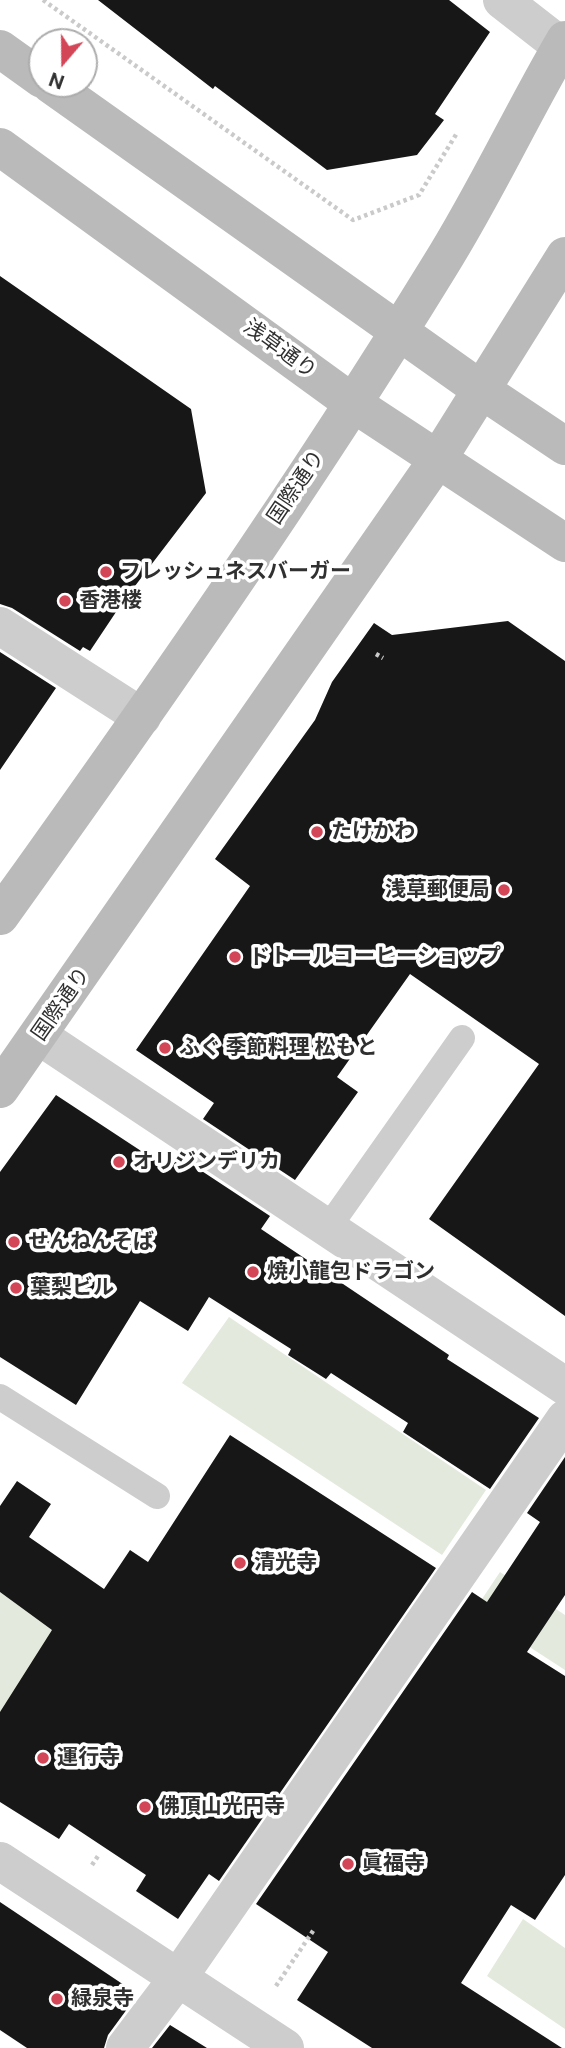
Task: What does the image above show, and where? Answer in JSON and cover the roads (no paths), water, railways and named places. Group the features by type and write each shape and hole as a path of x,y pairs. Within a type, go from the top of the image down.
{"main road":[{"name":"国際通り","path":"0,916 142,718 354,404 442,264 563,43"},
{"path":"0,49 28,69"},
{"path":"70,98 399,332 565,446"},
{"name":"浅草通り","path":"0,147 354,404 565,543"},
{"name":"国際通り","path":"0,1089 438,459 565,256"}],"street":[{"path":"502,0 563,43"},
{"path":"0,626 142,718"},
{"path":"39,1036 565,1386"},
{"path":"125,2048 178,1978 565,1419"},
{"path":"0,1861 285,2048"}],"lane":[{"path":"328,1228 462,1038"},
{"path":"0,1397 157,1496"}],"place":[{"name":"フレッシュネスバーガー","path":"106,572"},
{"name":"香港楼","path":"65,601"},
{"name":"たけかわ","path":"317,832"},
{"name":"浅草郵便局","path":"504,890"},
{"name":"ドトールコーヒーショップ","path":"235,957"},
{"name":"ふぐ 季節料理 松もと","path":"165,1048"},
{"name":"オリジンデリカ","path":"119,1162"},
{"name":"せんねんそば","path":"14,1242"},
{"name":"焼小龍包ドラゴン","path":"253,1272"},
{"name":"葉梨ビル","path":"16,1288"},
{"name":"清光寺","path":"240,1563"},
{"name":"運行寺","path":"43,1758"},
{"name":"佛頂山光円寺","path":"145,1807"},
{"name":"眞福寺","path":"348,1864"},
{"name":"緑泉寺","path":"57,1999"}]}
